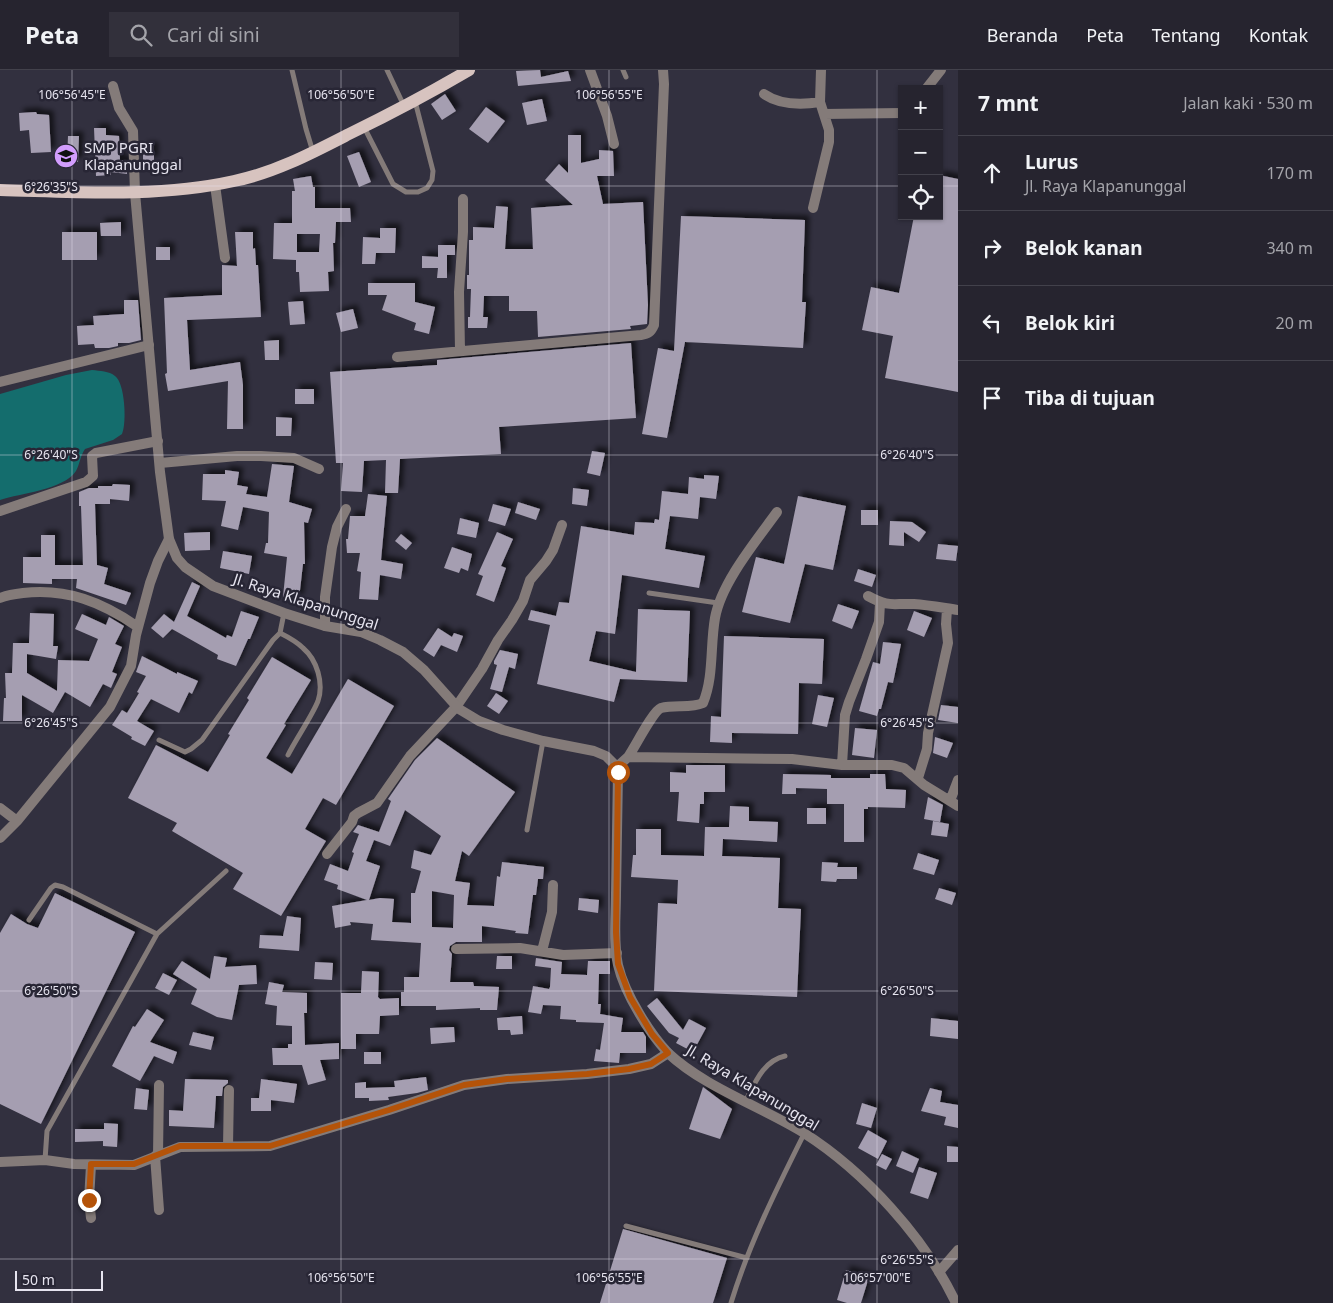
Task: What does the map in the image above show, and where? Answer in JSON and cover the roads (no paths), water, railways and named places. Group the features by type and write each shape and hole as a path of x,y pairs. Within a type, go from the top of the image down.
{"main road":[{"path":"0,190 164,192 215,185 256,175 314,152 410,104 469,70"}],"street":[{"path":"590,70 614,144"},
{"path":"398,357 641,335 648,334 652,330 664,84 663,70"},
{"path":"813,208 829,142 829,130 820,102 821,70"},
{"path":"929,85 940,70"},
{"name":"Jl. Raya Klapanunggal","path":"113,86 118,108 133,131 135,193 160,463 169,539 178,558 185,567 213,586 325,626 361,632 403,652 424,670 456,707 479,721 503,730 543,741 594,751 606,756 617,767 618,964 630,997 652,1034 668,1053 693,1072 804,1133 856,1173 884,1200 909,1230 939,1272 953,1299"},
{"path":"764,94 770,99 785,103 820,102"},
{"path":"824,114 898,113"},
{"path":"215,185 225,258"},
{"path":"460,351 459,292 463,200"},
{"path":"0,382 150,345"},
{"path":"0,511 86,482 93,476 92,456 96,453 158,441"},
{"path":"160,463 237,456 261,456 294,458 319,469"},
{"path":"325,626 325,597 332,548 337,527 346,509"},
{"path":"617,767 628,757 656,711 667,707 696,706 703,702 708,688 714,619 718,604 742,560 777,512"},
{"path":"327,854 352,822 354,816 377,803 410,756 456,707 524,601 530,580 553,550 562,526"},
{"path":"0,838 110,707 130,666 138,627 158,561 169,539"},
{"path":"0,598 34,592 55,593 84,598 117,612 138,627"},
{"path":"868,596 880,603 893,606 914,604 958,610"},
{"path":"842,765 849,702 866,660 878,622 880,603"},
{"path":"918,778 927,749 928,733 948,644 947,609"},
{"path":"628,757 792,759 842,765 892,764 904,768 924,785 954,804 958,780"},
{"path":"0,808 17,820"},
{"path":"542,951 552,912 553,885"},
{"path":"456,949 520,948 563,955 617,953"},
{"path":"0,1162 45,1160 91,1164 134,1164 180,1146 270,1146 464,1085 507,1079 587,1074 629,1069 651,1064 668,1053"},
{"path":"158,1085 156,1156 159,1210"},
{"path":"228,1146 229,1090"},
{"path":"91,1164 89,1200 92,1218"},
{"path":"939,1272 958,1250"}],"lane":[{"path":"292,70 306,129 314,152"},
{"path":"364,127 394,184 406,192 418,192 427,188 432,180 433,171 410,104 387,70"},
{"path":"623,70 626,77"},
{"path":"649,593 718,604"},
{"path":"159,740 185,752 191,750 202,740 273,640 280,633 284,612"},
{"path":"280,633 303,647 312,658 318,673 319,682 318,700 288,755"},
{"path":"526,830 543,741"},
{"path":"45,1160 47,1130 157,934 226,871"},
{"path":"29,920 55,885 63,887 157,934"},
{"path":"745,1102 767,1065 774,1058 785,1056"},
{"path":"732,1303 747,1258 804,1133"},
{"path":"626,1226 747,1258"}],"place":[{"name":"SMP PGRI Klapanunggal","path":"66,156"}]}
